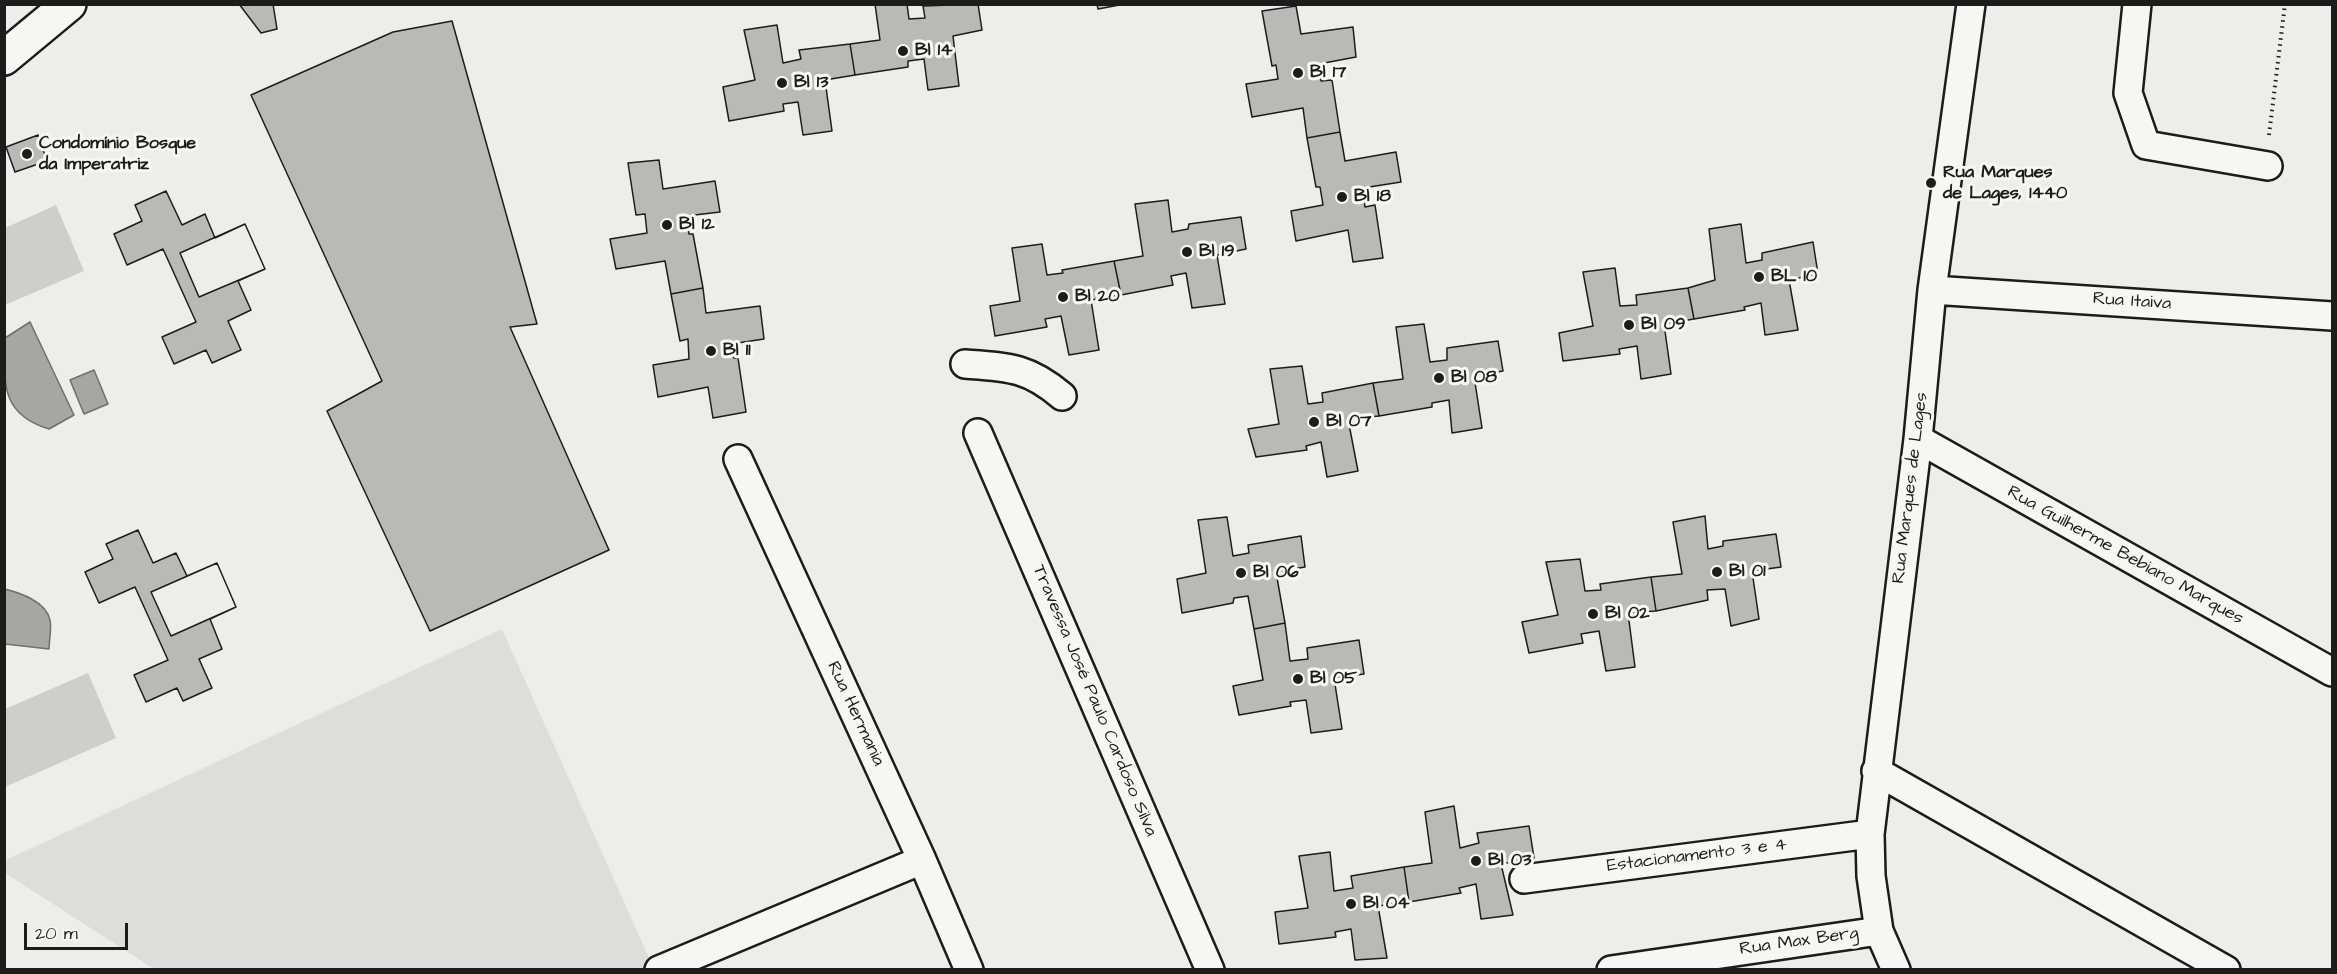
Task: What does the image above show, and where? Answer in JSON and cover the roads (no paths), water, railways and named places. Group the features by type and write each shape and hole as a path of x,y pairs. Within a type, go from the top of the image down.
{"main road":[{"path":"4,58 69,4"}],"street":[{"name":"Rua Marques de Lages","path":"1896,969 1879,931 1871,876 1870,834 1918,439 1932,290 1971,4"},
{"path":"2137,4 2128,93 2146,145 2268,166"},
{"name":"Rua Itaiva","path":"1932,290 2332,316"},
{"path":"966,364 1022,370 1046,383 1062,396"},
{"name":"Travessa José Paulo Cardoso Silva","path":"978,433 1210,969"},
{"name":"Rua Guilherme Bebiano Marques","path":"1918,439 2332,672"},
{"name":"Rua Hermania","path":"738,459 922,860 969,969"},
{"path":"1876,771 2226,969"},
{"name":"Estacionamento 3 e 4","path":"1524,879 1870,834"},
{"path":"659,969 922,860"},
{"name":"Rua Max Berg","path":"1611,969 1879,931"}],"place":[{"name":"Bl 14","path":"903,51"},
{"name":"Bl 17","path":"1298,73"},
{"name":"Bl 13","path":"782,83"},
{"name":"Condomínio Bosque da Imperatriz","path":"27,154"},
{"name":"Rua Marques de Lages, 1440","path":"1931,183"},
{"name":"Bl 18","path":"1342,197"},
{"name":"Bl 12","path":"667,225"},
{"name":"Bl 19","path":"1187,252"},
{"name":"BL 10","path":"1759,277"},
{"name":"Bl 20","path":"1063,297"},
{"name":"Bl 09","path":"1629,325"},
{"name":"Bl 11","path":"711,351"},
{"name":"Bl 08","path":"1439,378"},
{"name":"Bl 07","path":"1314,422"},
{"name":"Bl 01","path":"1717,572"},
{"name":"Bl 06","path":"1241,573"},
{"name":"Bl 02","path":"1593,614"},
{"name":"Bl 05","path":"1298,679"},
{"name":"Bl 03","path":"1476,861"},
{"name":"Bl 04","path":"1351,904"}]}
